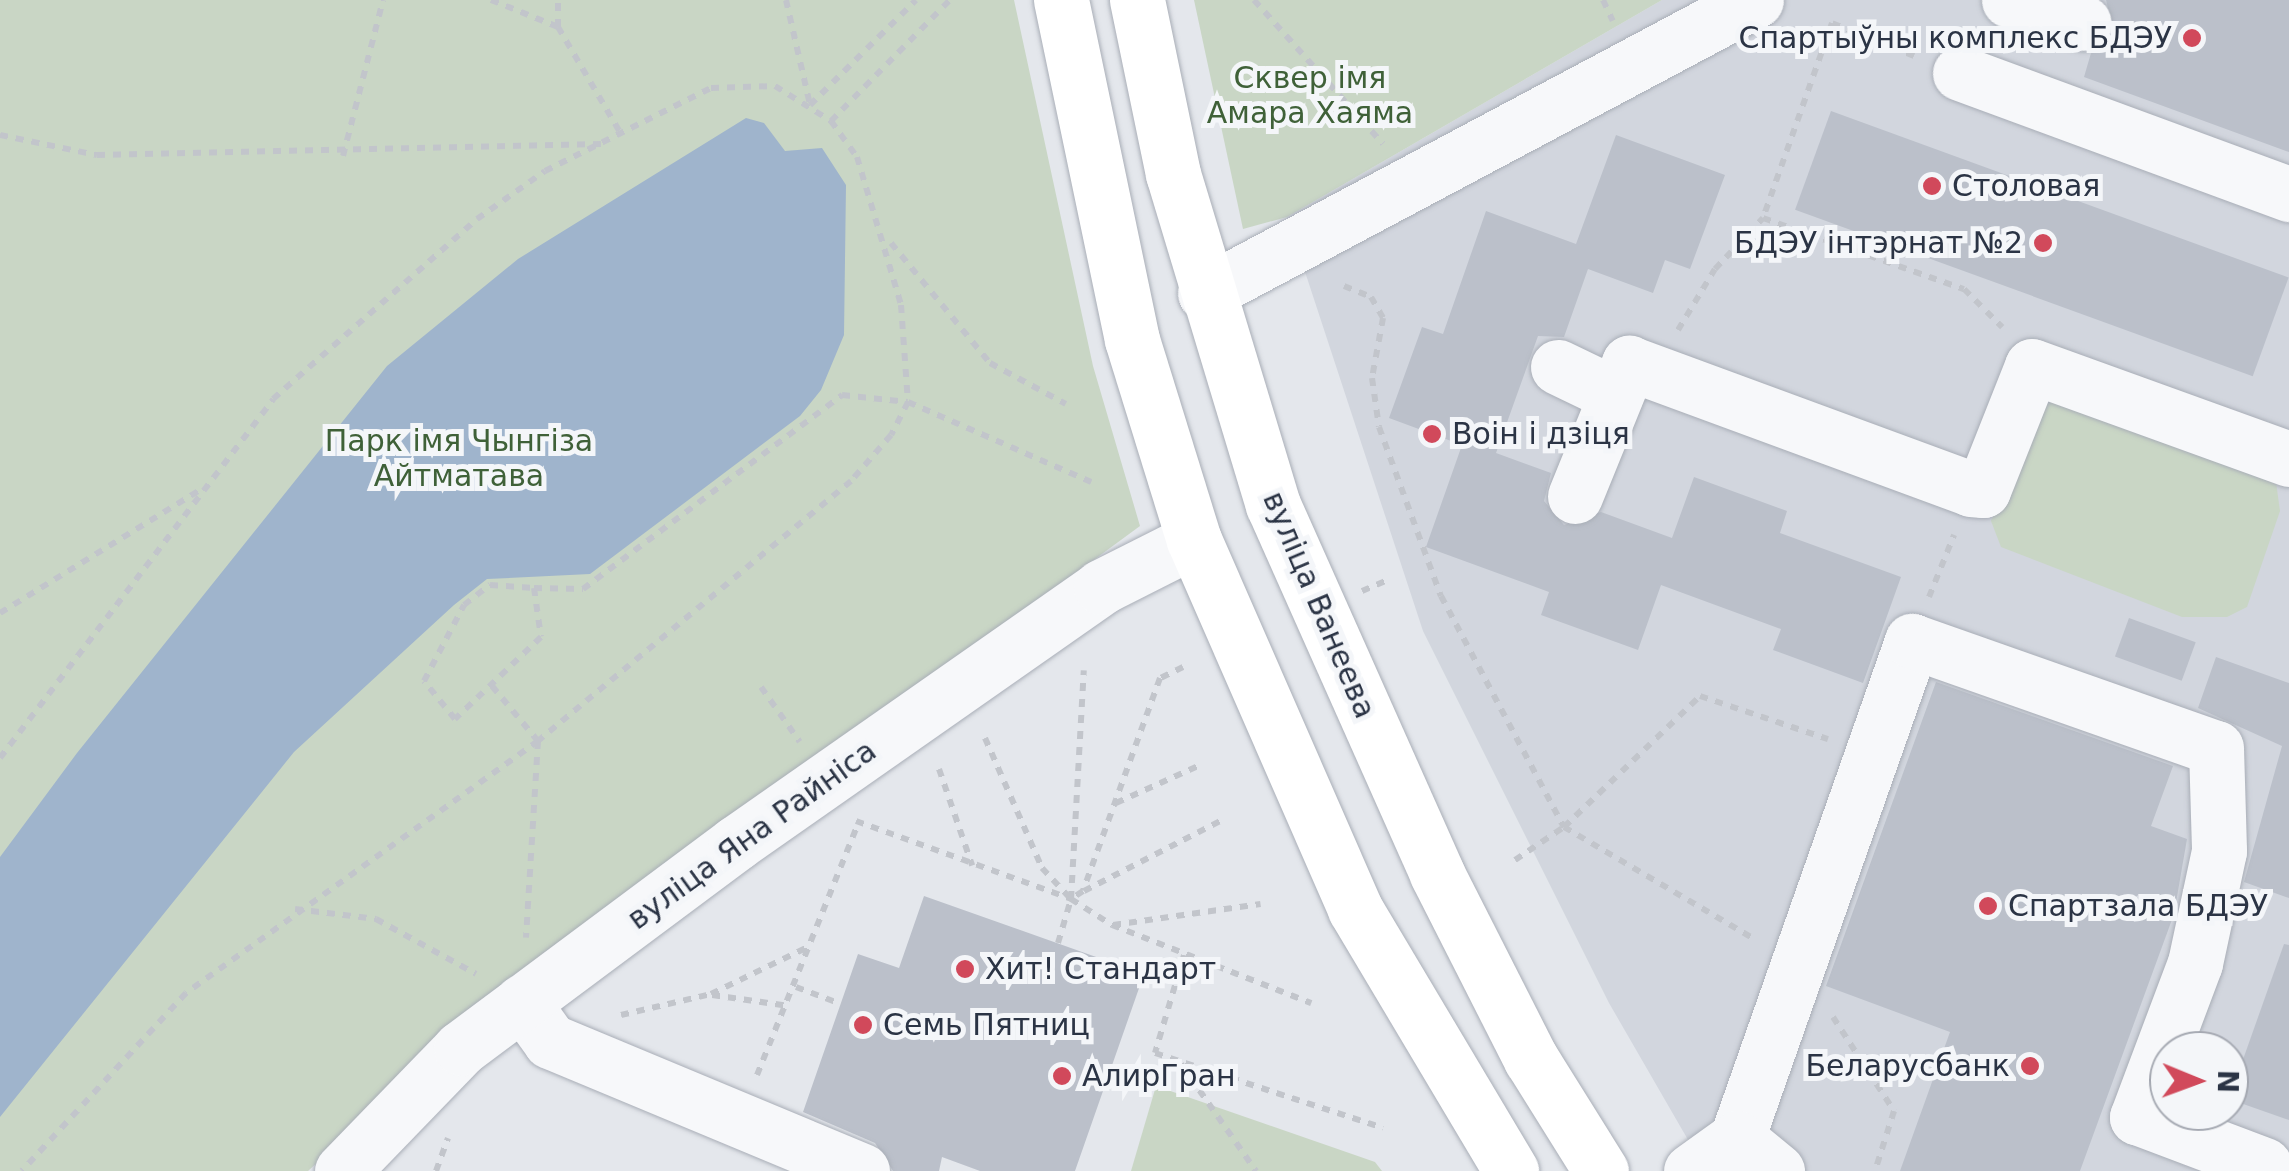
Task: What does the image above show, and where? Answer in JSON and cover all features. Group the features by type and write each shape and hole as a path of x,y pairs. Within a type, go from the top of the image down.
{"main road":[{"path":"1061,0 1102,202 1194,540 1355,909 1511,1171"},
{"name":"вуліца Ванеева","path":"1138,0 1205,293 1273,505 1436,874 1531,1060 1601,1171"},
{"path":"1102,202 1151,287 1205,293"},
{"path":"1194,540 1273,505"}],"street":[{"path":"1205,293 1756,0"},
{"path":"2009,0 2084,22"},
{"path":"1960,72 2289,194"},
{"path":"1576,496 1629,364 1983,490 2032,366 2289,459"},
{"path":"1558,367 1616,395"},
{"name":"вуліца Яна Райніса","path":"342,1171 461,1048 522,1002 1101,587 1194,540"},
{"path":"1692,1171 1757,1154 1800,966 1912,642 2216,748 2219,852 2199,945 2137,1117 2264,1165"},
{"path":"522,1002 550,1040 735,1122 862,1171"}],"path":[{"path":"343,156 383,0"},
{"path":"491,0 558,28"},
{"path":"558,0 558,28 622,134"},
{"path":"786,0 810,105"},
{"path":"810,105 916,0"},
{"path":"831,122 950,0"},
{"path":"1254,0 1399,162"},
{"path":"1680,328 1714,269 1762,218 1832,23 1907,54"},
{"path":"0,758 272,398 355,320 545,171 610,143 711,88 775,86 831,122 857,158 887,238 908,402 851,482 538,741 295,908 186,993 22,1171"},
{"path":"0,135 97,155 343,156 610,143"},
{"path":"1762,218 1964,288 2014,340"},
{"path":"887,238 990,363 1066,404"},
{"path":"1344,286 1372,298 1383,318 1372,378 1379,427 1442,596 1564,828 1800,966 1894,1111 1876,1171"},
{"path":"534,588 541,637 455,719 424,682 464,605 490,585 583,589 842,395 908,402 1091,482"},
{"path":"0,613 208,485"},
{"path":"1931,592 1940,567"},
{"path":"1356,594 1386,582"},
{"path":"1083,891 1160,678 1184,667"},
{"path":"1058,943 1071,899 1084,670"},
{"path":"295,908 376,918 522,1002 538,741 492,686"},
{"path":"762,687 791,729"},
{"path":"1515,860 1564,828 1700,696 1872,754"},
{"path":"985,738 1042,868 1071,899"},
{"path":"1115,804 1198,766"},
{"path":"938,769 972,865"},
{"path":"1071,899 1222,820"},
{"path":"735,1122 789,1006 858,824 1071,899 1112,925 1311,1003"},
{"path":"1112,925 1260,904"},
{"path":"606,1018 711,994 812,946"},
{"path":"1184,955 1155,1053 1383,1128"},
{"path":"796,987 841,1004"},
{"path":"711,994 789,1006"},
{"path":"1180,1063 1256,1171"},
{"path":"436,1171 450,1132"}],"shaded area":[{"path":"1662,0 2289,0 2289,1171 1706,1171 1609,1003 1423,631 1287,217"}],"green space":[{"name":"Парк імя Чынгіза Айтматава","path":"0,0 1014,0 1093,366 1140,526 488,1004 308,1171 0,1171"},
{"name":"Сквер імя Амара Хаяма","path":"1194,0 1662,0 1287,217 1243,229"},
{"path":"2070,390 2276,482 2280,511 2247,607 2227,617 2182,617 2001,547 1991,521 2033,412"},
{"path":"1156,1086 1375,1162 1382,1171 1131,1171"}],"water":[{"path":"746,118 764,123 785,151 822,148 846,185 844,335 821,390 800,416 590,574 487,579 454,605 294,752 0,1117 0,857 77,753 387,366 518,259"}],"building":[{"name":"Спартыўны комплекс БДЭУ","path":"2106,0 2289,0 2289,152 2084,77 2091,53 2114,31"},
{"name":"БДЭУ інтэрнат №2","path":"1831,111 2289,278 2253,376 1795,210"},
{"path":"1616,135 1725,175 1690,269 1665,260 1653,293 1588,269 1564,337 1538,336 1496,453 1551,473 1544,501 1564,525 1601,512 1672,538 1694,477 1787,511 1780,533 1901,577 1863,683 1773,650 1781,629 1661,585 1638,650 1541,615 1549,592 1426,547 1462,445 1389,418 1422,327 1443,334 1486,211 1576,244"},
{"path":"2129,618 2196,642 2182,681 2115,657"},
{"path":"2216,657 2289,683 2289,898 2244,882 2282,746 2198,708"},
{"name":"Спартзала БДЭУ","path":"1936,682 2173,766 2151,826 2187,839 2174,914 2080,1171 1900,1171 1950,1032 1826,986"},
{"path":"924,896 1144,974 1075,1171 980,1171 942,1157 939,1171 893,1171 875,1143 803,1112 858,954 899,968"},
{"path":"2284,944 2289,945 2289,1120 2249,1106 2249,1043"}],"place":[{"name":"Спартыўны комплекс БДЭУ","path":"2192,38"},
{"name":"Столовая","path":"1932,186"},
{"name":"БДЭУ інтэрнат №2","path":"2043,243"},
{"name":"Воін і дзіця","path":"1432,434"},
{"name":"Спартзала БДЭУ","path":"1988,906"},
{"name":"Хит! Стандарт","path":"965,969"},
{"name":"Семь Пятниц","path":"863,1025"},
{"name":"Беларусбанк","path":"2030,1066"},
{"name":"АлирГран","path":"1062,1076"}]}
